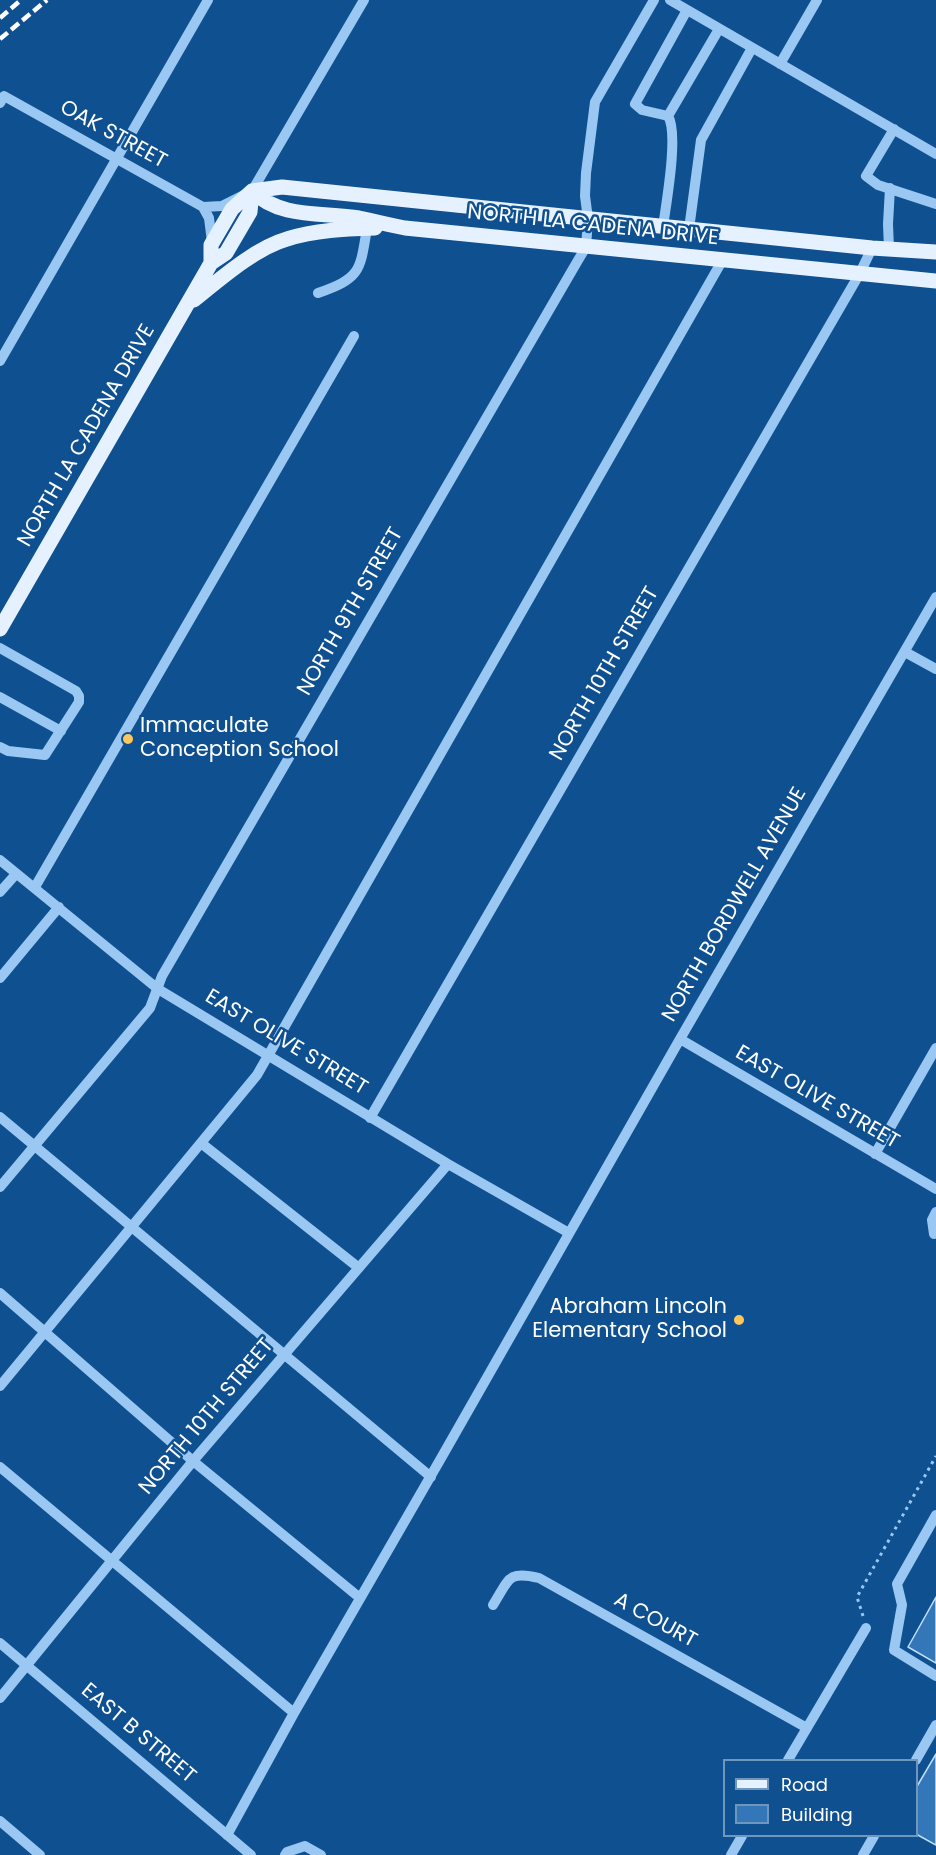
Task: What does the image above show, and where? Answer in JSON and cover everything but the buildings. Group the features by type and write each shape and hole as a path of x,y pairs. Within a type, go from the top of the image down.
{"main road":[{"name":"NORTH LA CADENA DRIVE","path":"211,263 212,242 232,209 252,191 282,187 872,248 936,252"},
{"name":"NORTH LA CADENA DRIVE","path":"252,191 263,202 277,208 323,216 358,218 405,228 936,281"},
{"name":"NORTH LA CADENA DRIVE","path":"0,629 211,263 226,253 250,212 252,191"},
{"path":"186,306 249,258 284,239 323,231 405,228"}],"street":[{"path":"0,361 208,0"},
{"path":"212,242 208,218 203,207 222,206 252,191 364,0"},
{"name":"NORTH 9TH STREET","path":"0,1187 150,1008 162,976 586,247 588,219 585,196 586,173 595,102 654,0"},
{"path":"670,0 936,154"},
{"path":"780,64 817,0"},
{"path":"663,227 673,123 669,116 642,110 635,104 687,10"},
{"path":"669,116 719,29"},
{"path":"689,229 701,140 752,48"},
{"name":"OAK STREET","path":"2,100 117,159 203,207"},
{"path":"894,129 866,176 878,185 936,204"},
{"path":"889,249 890,188"},
{"path":"318,293 340,285 355,275 362,263 367,228"},
{"name":"NORTH 10TH STREET","path":"370,1118 860,273 872,248"},
{"path":"0,1386 257,1075 722,261"},
{"path":"35,887 354,336"},
{"name":"NORTH BORDWELL AVENUE","path":"227,1834 680,1039 936,597"},
{"path":"0,648 76,691 79,696 79,702 45,755 8,751 0,747"},
{"path":"905,652 936,669"},
{"path":"0,697 60,731"},
{"name":"EAST OLIVE STREET","path":"0,860 158,989 370,1118 569,1233"},
{"path":"0,892 16,874"},
{"path":"0,978 59,907"},
{"name":"EAST OLIVE STREET","path":"680,1039 936,1189"},
{"path":"875,1154 936,1048"},
{"path":"0,1117 431,1477"},
{"path":"201,1143 359,1268"},
{"name":"NORTH 10TH STREET","path":"0,1698 194,1461 448,1164"},
{"path":"934,1234 932,1220 936,1212"},
{"path":"0,1293 194,1461 360,1598"},
{"path":"0,1467 294,1713"},
{"path":"936,1515 897,1584 902,1605 894,1650 936,1676"},
{"name":"A COURT","path":"493,1605 510,1578 521,1573 539,1578 807,1728"},
{"path":"789,1759 866,1628"},
{"name":"EAST B STREET","path":"0,1643 251,1855"},
{"path":"917,1759 936,1725"},
{"path":"0,1821 40,1855"},
{"path":"730,1855 741,1837"},
{"path":"863,1855 873,1837"},
{"path":"285,1855 287,1852 304,1846 321,1855"}],"path":[{"path":"866,1628 857,1597 936,1456"}],"railway":[{"path":"0,18 21,0"},
{"path":"0,39 47,0"}],"place":[{"name":"Immaculate Conception School","path":"128,739"},
{"name":"Abraham Lincoln Elementary School","path":"739,1320"}]}
